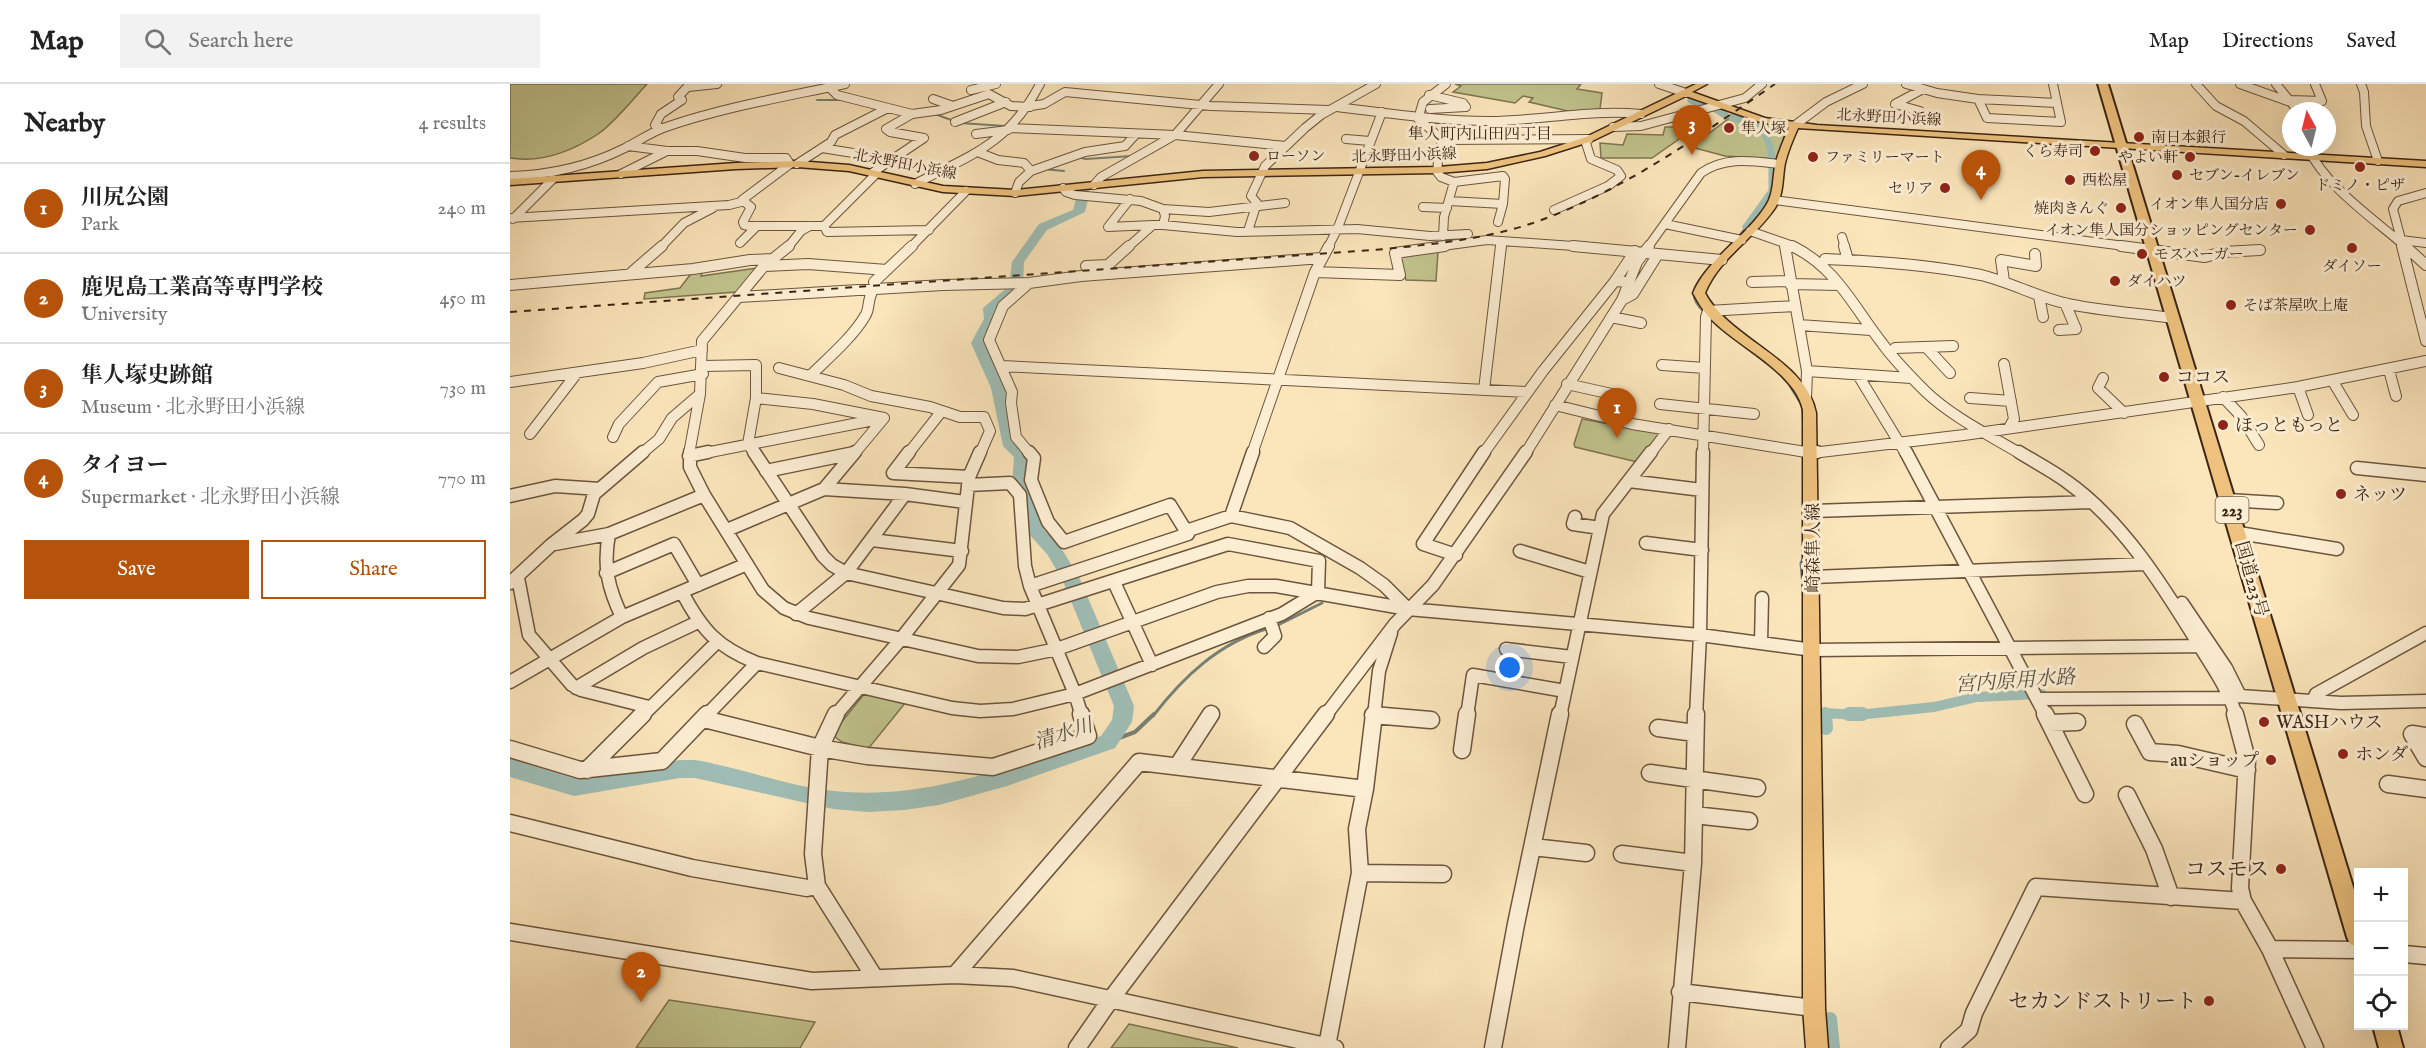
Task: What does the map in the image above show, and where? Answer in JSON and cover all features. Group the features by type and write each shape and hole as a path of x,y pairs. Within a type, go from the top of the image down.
{"highway":[{"name":"国道223号","path":"2103,84 2354,924"},
{"path":"2386,1030 2391,1048"}],"main road":[{"path":"1686,93 1703,84"},
{"name":"北永野田小浜線","path":"510,182 524,179 794,164 838,167 915,184 966,191 1015,193 1183,175 1438,170 1512,162 1587,139 1636,113 1686,93 1763,120 1794,126 1847,131 2282,155"},
{"path":"1708,310 1699,293 1703,281 1752,229 1774,200 1778,189 1780,164 1794,126"},
{"name":"北永野田小浜線","path":"2336,156 2426,164"},
{"name":"崎森隼人線","path":"1708,310 1778,365 1806,399 1811,422 1814,650 1814,1008 1817,1048"}],"street":[{"path":"661,128 655,125 661,114 682,100 678,97 689,85 717,84"},
{"path":"510,176 524,179 572,168 600,159 661,128 809,88 830,88 845,84"},
{"path":"961,84 979,97"},
{"path":"971,90 996,84"},
{"path":"915,184 980,153 1010,129 1030,106 1040,84"},
{"path":"511,220 719,205 744,201 751,207 743,222 744,225 824,226 854,197 859,186 924,138 890,132 886,129 911,115 941,110 979,97 996,96 1019,107 1044,104 1076,84"},
{"path":"1094,185 1101,177 1177,135 1219,84"},
{"path":"1257,203 1251,196 1265,166 1305,128 1376,84"},
{"path":"1446,84 1423,99 1418,119 1443,140 1475,137 1484,140 1587,139 1591,159 1617,170 1621,176 1608,186 1554,210"},
{"path":"1659,84 1686,93"},
{"path":"1613,127 1641,126 1744,98 1762,84"},
{"path":"1794,126 1826,102 1863,84"},
{"path":"1906,84 1978,99 2057,103"},
{"path":"1978,99 1987,118 2061,122 2053,84"},
{"path":"2196,84 2216,106 2244,121 2282,153"},
{"path":"2240,84 2292,102 2322,101 2315,84"},
{"path":"2276,84 2292,102"},
{"path":"2361,84 2364,92 2366,126 2378,161"},
{"path":"830,88 837,95 911,115"},
{"path":"1920,111 1895,104 1923,89"},
{"path":"1065,92 1211,105 1382,112 1419,112 1466,107 1463,103 1429,95"},
{"path":"933,99 953,106"},
{"path":"1419,112 1489,121 1636,113 1632,101"},
{"path":"955,122 1006,102"},
{"path":"699,108 722,111"},
{"path":"744,201 742,200 794,164 831,142 831,134 888,108"},
{"path":"1231,516 1315,272 1336,230 1382,112"},
{"path":"976,134 1010,129 1177,135 1287,146"},
{"path":"1015,193 1019,182 1031,171 1085,152 1125,147 1136,134"},
{"path":"1346,139 1370,141"},
{"path":"1443,140 1439,150 1438,175 1454,182 1503,176 1505,179 1503,204 1498,222"},
{"path":"1484,140 1484,151"},
{"path":"628,146 667,151 697,151 745,158 786,158 794,164"},
{"path":"822,148 854,153"},
{"path":"621,174 625,170 650,162 667,151"},
{"path":"980,153 998,160 1024,163 1031,171"},
{"path":"1364,156 1388,156"},
{"path":"2311,156 2329,178 2401,240 2426,265"},
{"path":"736,166 737,162 745,158"},
{"path":"1456,555 1424,544 1527,392 1614,281 1665,224 1706,169 1725,161 1736,160 1780,164"},
{"path":"511,220 553,179"},
{"path":"1443,236 1444,217 1454,182"},
{"path":"1063,188 1066,192 1080,196 1150,202 1163,210 1198,212 1224,210 1257,203 1285,203"},
{"path":"810,376 867,314 867,300 874,286 887,270 966,191"},
{"path":"2426,193 2405,198 2394,205 2426,341"},
{"path":"1130,199 1108,227 1122,229 1163,225 1248,231 1336,230 1443,236 1468,234"},
{"path":"1774,200 2205,257 2223,252 2260,250"},
{"path":"1248,231 1257,203"},
{"path":"1423,207 1503,204"},
{"path":"632,272 652,257 684,223 719,205"},
{"path":"1163,210 1165,216 1163,225"},
{"path":"1665,224 1742,240"},
{"path":"1086,266 1108,265 1153,225"},
{"path":"740,243 758,226"},
{"path":"810,226 801,231 786,250 764,266 702,341 703,370 689,456 690,467 704,495 768,596 778,605 796,614 901,639 997,658 1031,656 1057,649 1217,592 1269,586 1318,592 1408,609 1700,635 1814,650 2206,646"},
{"path":"824,226 827,232 929,230"},
{"path":"1752,229 1817,259 1911,378 1946,408 2053,466 2095,496 2128,530 2161,574 2236,697 2247,760 2240,888 2243,901 2270,950 2315,1048"},
{"path":"1752,229 1806,248 1825,259 1837,271 1896,348 1937,394 1989,431 2067,481 2091,502 2109,519 2145,564 2206,646"},
{"path":"1842,237 1848,260"},
{"path":"1315,272 1400,275 1395,253 1487,240 1640,251 1722,260"},
{"path":"2401,240 2426,243"},
{"path":"1485,390 1502,241"},
{"path":"1784,243 1808,371 1806,399"},
{"path":"1077,1048 1111,999 1395,624 1434,585 1456,555 1521,460 1622,300 1640,251"},
{"path":"1622,300 1633,294 1658,254"},
{"path":"2004,281 1999,257 2036,266 2035,254"},
{"path":"739,297 874,286 1021,283 1093,275 1322,258"},
{"path":"510,285 597,278 632,272 684,270 744,259 773,259"},
{"path":"1825,259 1978,275 2004,281 2039,296 2065,303 2173,318"},
{"path":"764,266 808,264 887,270"},
{"path":"1614,281 1629,282"},
{"path":"1752,282 1839,285"},
{"path":"1021,283 1003,306 989,340 1012,392 1011,403 1016,437 1034,457 1031,480 1037,489 1050,529 1064,542 1170,505 1188,534 1030,586"},
{"path":"2039,296 2043,317"},
{"path":"2059,330 2076,329 2065,303"},
{"path":"1677,1048 1680,992 1693,864 1706,317 1708,310 1795,306"},
{"path":"1611,317 1641,322"},
{"path":"1799,325 1871,330"},
{"path":"1896,348 1953,346"},
{"path":"1926,347 1950,373"},
{"path":"510,382 577,373 702,350"},
{"path":"1555,405 1632,424 1812,453 2124,413 2298,387 2426,361"},
{"path":"613,437 619,424 658,382 703,370 756,364 756,398 748,444 823,556 832,565 846,573 1007,609 1039,606 1228,544 1319,561 1318,592"},
{"path":"2004,364 2014,419 2009,428"},
{"path":"1662,365 1704,368"},
{"path":"1002,366 1527,392"},
{"path":"779,368 844,385 871,396 930,407 965,418 984,417 990,430 969,481 965,502 962,551 955,571 830,723 820,747 813,854 818,886 875,978"},
{"path":"2389,370 2396,396"},
{"path":"1808,371 1911,378"},
{"path":"530,434 577,373"},
{"path":"1858,375 1900,442 1935,506 2085,794"},
{"path":"2103,378 2098,388 2124,413"},
{"path":"2332,380 2353,415"},
{"path":"1567,384 1616,395"},
{"path":"2298,387 2308,415"},
{"path":"649,707 576,688 529,635 514,580 551,545 586,517 594,494 659,439 672,418 700,394"},
{"path":"2223,397 2241,416 2259,445"},
{"path":"756,398 813,404 884,418"},
{"path":"1970,398 2010,401"},
{"path":"1660,404 1754,414"},
{"path":"704,719 867,756 993,767 1088,736 1075,694 1030,586 1024,566 1020,495 1010,483 893,473 941,412"},
{"path":"689,456 884,418"},
{"path":"824,489 884,418"},
{"path":"1493,1048 1564,691 1603,514 1669,429"},
{"path":"766,471 854,453"},
{"path":"2357,468 2426,475"},
{"path":"1629,481 1702,490"},
{"path":"510,496 563,486 600,489"},
{"path":"727,530 824,489 905,494 965,502"},
{"path":"796,614 846,573 905,494"},
{"path":"551,545 609,534 704,495"},
{"path":"2228,500 2277,503"},
{"path":"1813,511 2091,502"},
{"path":"1186,531 1231,516 1290,528 1360,568 1384,585 1408,609"},
{"path":"1575,517 1573,524 1600,528"},
{"path":"2239,533 2337,549"},
{"path":"609,534 604,558 606,573 609,589 622,617"},
{"path":"872,540 962,551"},
{"path":"1646,543 1702,550"},
{"path":"606,573 674,544 698,585"},
{"path":"1520,551 1590,572"},
{"path":"510,682 622,617 747,564"},
{"path":"1813,577 2145,564"},
{"path":"1114,582 1152,664"},
{"path":"682,592 698,622 716,643 734,654 757,663 940,706 980,711 1022,707 1075,694 1152,664 1271,624 1318,592"},
{"path":"1761,643 1762,598"},
{"path":"576,688 644,648 698,622"},
{"path":"1264,647 1275,636 1271,624"},
{"path":"510,932 784,978 821,982 955,975 1013,978 1331,1047 1360,873 1358,829 1379,671 1395,624"},
{"path":"2313,701 2316,694 2424,639"},
{"path":"587,770 716,643"},
{"path":"1506,649 1572,657"},
{"path":"510,749 573,769 587,770 662,761 757,663"},
{"path":"1462,750 1473,675 1564,691"},
{"path":"2037,699 2236,697 2341,703 2426,700"},
{"path":"1178,765 1211,714"},
{"path":"1373,715 1431,720"},
{"path":"2050,723 2077,722"},
{"path":"2135,724 2150,752 2178,754 2247,770"},
{"path":"1659,728 1695,733"},
{"path":"2426,736 2412,734 2426,758"},
{"path":"955,975 1139,762 1365,789"},
{"path":"1650,773 1757,788"},
{"path":"2388,784 2426,789"},
{"path":"2127,795 2154,849 2171,897"},
{"path":"1694,814 1749,821"},
{"path":"510,823 692,868 807,888 818,886"},
{"path":"1533,847 1586,853"},
{"path":"1622,854 1693,864"},
{"path":"1360,873 1443,874"},
{"path":"1949,1048 1969,1030 1974,1013 2036,887 2243,901"},
{"path":"2270,950 2354,950"},
{"path":"2408,954 2426,956"},
{"path":"1680,992 1814,1008"}],"green space":[{"path":"510,84 647,84 610,124 588,140 556,155 522,159 510,158"},
{"path":"1455,84 1581,84 1577,89 1602,93 1600,109 1572,112 1529,102 1533,98 1523,96 1515,103 1453,92 1461,86"},
{"path":"1732,116 1786,129 1778,159 1725,156 1691,147"},
{"path":"1665,127 1697,127 1682,129 1679,139 1652,158 1601,158 1600,143 1623,145 1627,134 1663,135"},
{"path":"1438,252 1436,281 1406,280 1398,255"},
{"path":"757,268 737,292 644,299 645,293 680,288 693,271 703,270 701,276"},
{"path":"1582,419 1659,433 1658,443 1637,462 1575,447"},
{"path":"865,693 906,702 868,749 842,742 835,737 840,724"},
{"path":"669,1000 815,1022 800,1048 636,1048"},
{"path":"1129,1024 1238,1048 1111,1048"}],"waterway":[{"path":"817,100 842,100"},
{"name":"宮内原用水路","path":"1691,100 1706,106"},
{"path":"1182,133 1204,107"},
{"name":"宮内原用水路","path":"1714,108 1725,115"},
{"path":"932,113 954,121"},
{"name":"宮内原用水路","path":"1732,117 1749,122 1761,130 1768,141 1772,159"},
{"path":"960,123 1005,126"},
{"path":"1144,157 1172,141"},
{"path":"1077,157 1086,159 1132,156"},
{"name":"宮内原用水路","path":"1746,227 1772,191 1772,167"},
{"path":"1043,169 1064,171"},
{"name":"清水川","path":"510,768 574,787 680,769 695,769 816,797 868,803 904,801 973,787 1108,742 1122,722 1124,706 1071,579 1054,550 1036,532 1027,493 1020,485 1022,455 1011,446 999,388 978,343 991,319 990,308 1016,287 1018,262 1043,227 1079,212 1084,191"},
{"path":"1738,237 1746,227"},
{"path":"1718,257 1735,240"},
{"path":"1704,312 1697,305 1693,292 1698,281 1713,262"},
{"path":"1786,380 1802,406 1803,423"},
{"path":"1803,586 1801,563 1804,558"},
{"path":"1276,626 1322,603"},
{"path":"1153,716 1177,687 1218,652 1234,642 1269,628"},
{"name":"宮内原用水路","path":"1825,714 1857,715 1934,707 1977,697 2042,694"},
{"path":"1108,742 1135,732 1154,714"},
{"name":"宮内原用水路","path":"1825,714 1826,728"},
{"name":"宮内原用水路","path":"1849,714 1862,714"},
{"name":"宮内原用水路","path":"1830,1019 1833,1048"}],"railway":[{"path":"510,312 1385,249 1478,237 1533,223 1598,196 1659,161 1775,84"}],"place":[{"name":"隼人塚","path":"1729,128"},
{"name":"南日本銀行","path":"2139,137"},
{"name":"くら寿司","path":"2095,151"},
{"name":"隼人塚史跡館","path":"1692,155"},
{"name":"ローソン","path":"1254,156"},
{"name":"ファミリーマート","path":"1813,157"},
{"name":"やよい軒","path":"2190,157"},
{"name":"ドミノ・ピザ","path":"2360,167"},
{"name":"セブン-イレブン","path":"2177,175"},
{"name":"西松屋","path":"2070,180"},
{"name":"セリア","path":"1945,188"},
{"name":"タイヨー","path":"1981,200"},
{"name":"イオン隼人国分店","path":"2281,204"},
{"name":"焼肉きんぐ","path":"2121,208"},
{"name":"イオン隼人国分ショッピングセンター","path":"2310,230"},
{"name":"ダイソー","path":"2352,248"},
{"name":"モスバーガー","path":"2142,254"},
{"name":"ダイハツ","path":"2115,281"},
{"name":"そば茶屋吹上庵","path":"2231,305"},
{"name":"ココス","path":"2164,377"},
{"name":"ほっともっと","path":"2223,425"},
{"name":"川尻公園","path":"1617,438"},
{"name":"ネッツ","path":"2341,494"},
{"name":"WASHハウス","path":"2264,722"},
{"name":"ホンダ","path":"2343,754"},
{"name":"auショップ","path":"2271,760"},
{"name":"コスモス","path":"2281,869"},
{"name":"セカンドストリート","path":"2209,1001"},
{"name":"鹿児島工業高等専門学校","path":"641,1002"}],"district":[{"name":"隼人町内山田四丁目","path":"1480,133"}]}
